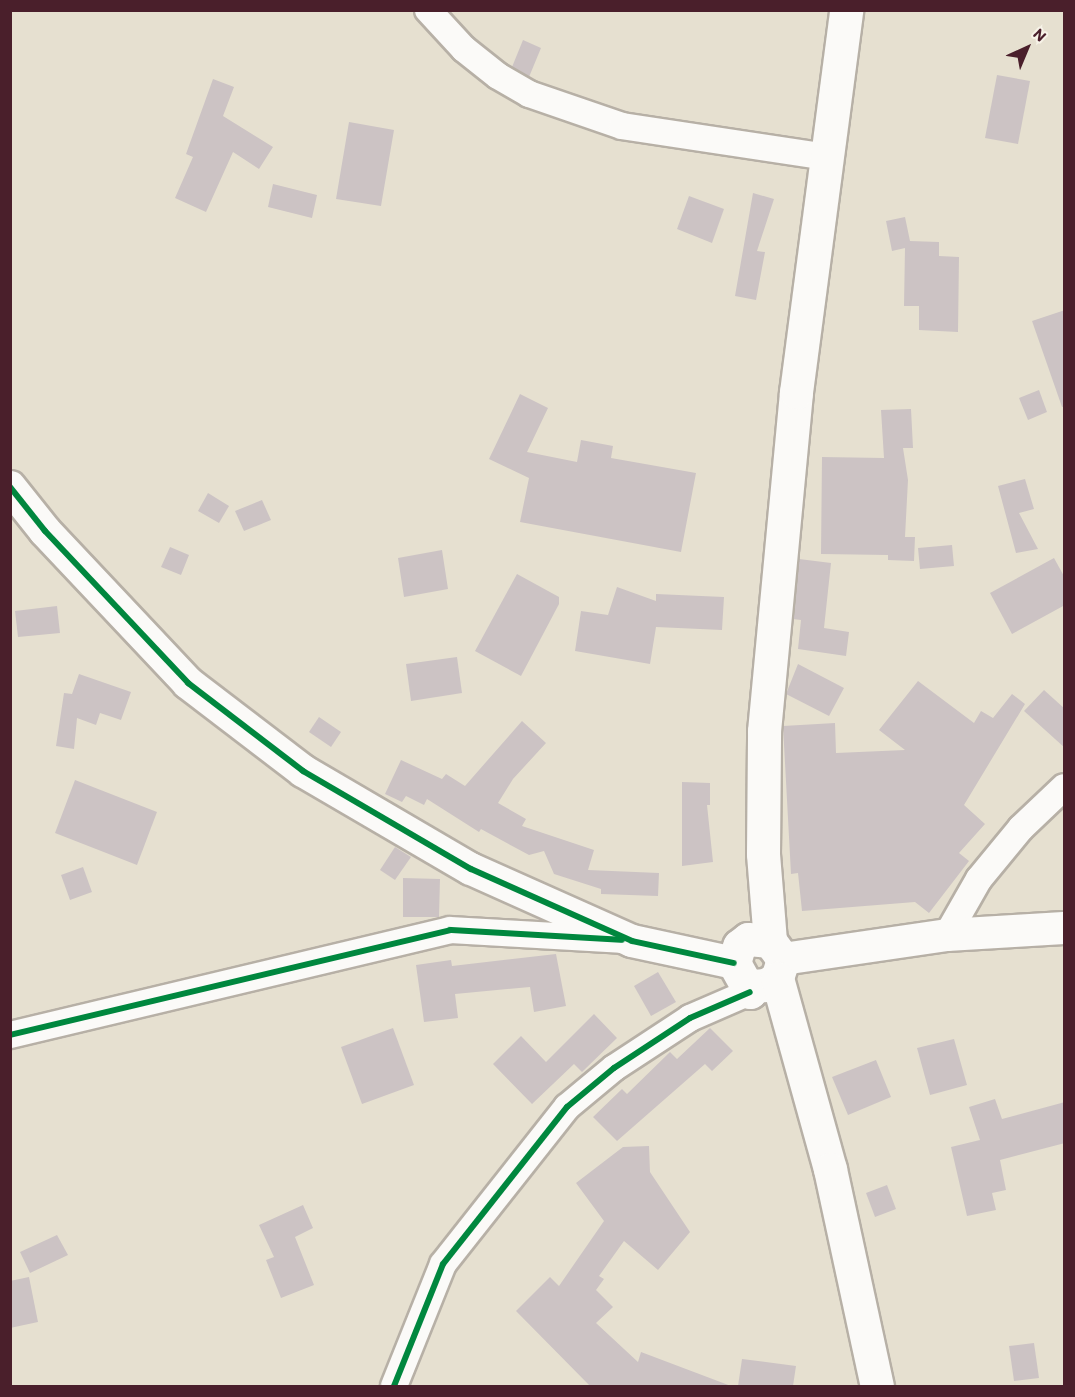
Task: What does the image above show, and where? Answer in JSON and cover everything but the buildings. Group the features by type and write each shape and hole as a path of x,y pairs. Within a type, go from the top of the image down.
{"main road":[{"path":"846,10 796,392 765,719 763,854 758,966 809,1101 830,1169 877,1386"}],"street":[{"path":"428,10 465,49 498,76 529,94 622,126 827,157"},
{"path":"10,487 45,531 188,683 303,771 471,869 632,941"},
{"path":"947,935 980,879 1021,828 1065,787"},
{"path":"10,1035 450,930 632,941 758,966 947,935 1065,928"},
{"path":"402,1379 443,1264 567,1107 614,1068 690,1018 758,966"}],"cycle path":[{"path":"10,487 45,531 188,683 303,771 471,869 632,941 734,963"},
{"path":"10,1035 450,930 622,940"},
{"path":"394,1386 443,1264 567,1107 614,1068 690,1018 750,992"}]}
